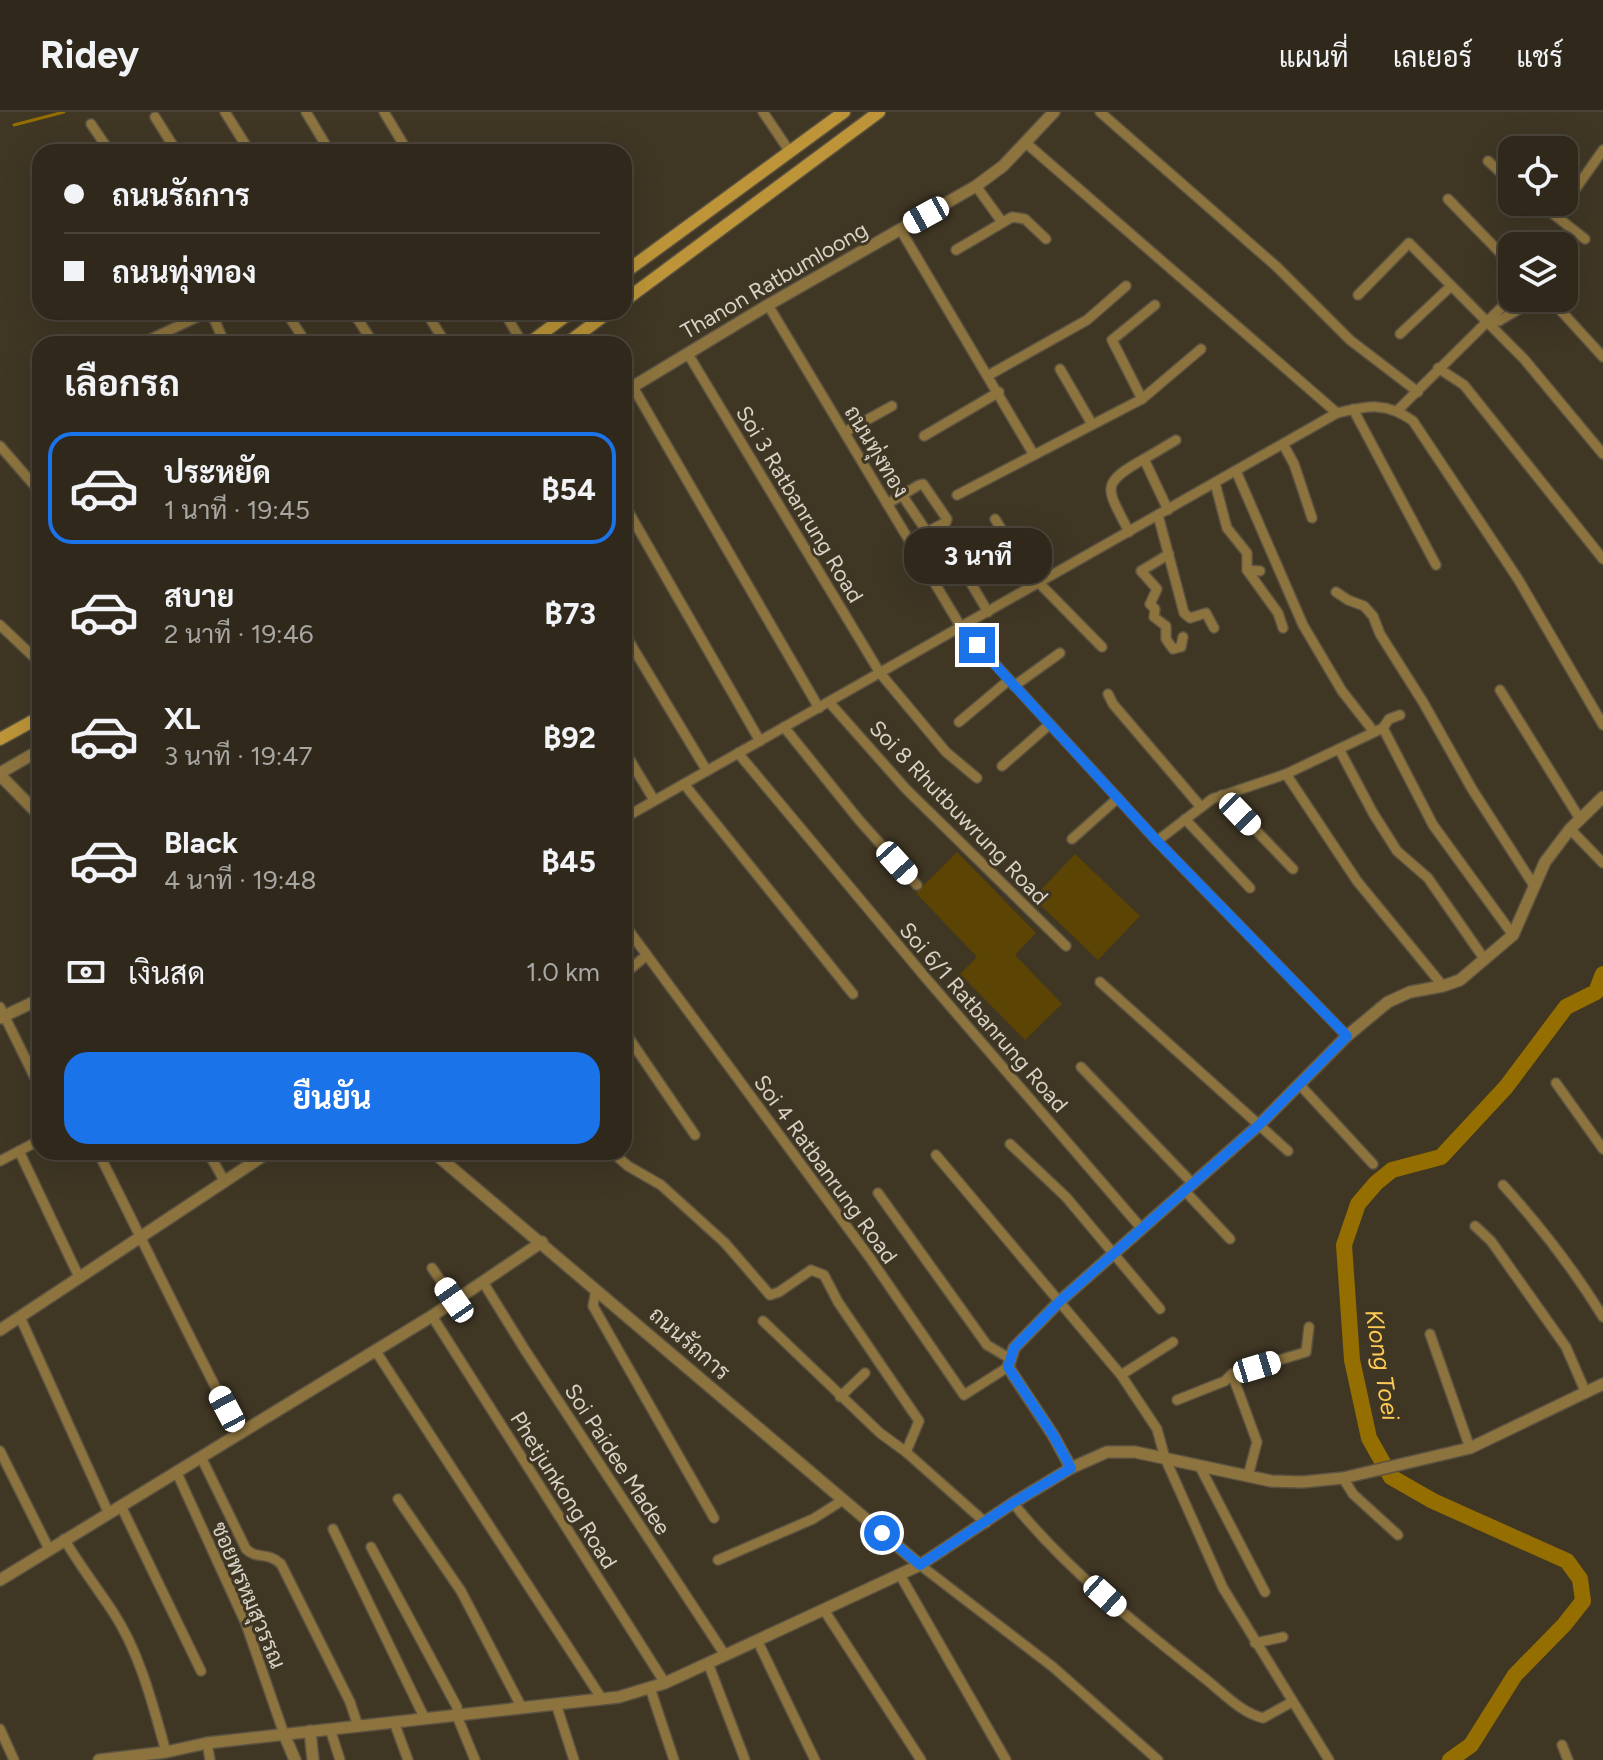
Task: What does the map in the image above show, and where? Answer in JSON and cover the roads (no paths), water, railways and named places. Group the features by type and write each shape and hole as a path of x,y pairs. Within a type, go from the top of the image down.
{"main road":[{"path":"632,295 879,112"},
{"path":"632,267 837,114"},
{"path":"790,152 801,169"},
{"path":"536,336 560,320"},
{"path":"577,336 598,320"},
{"path":"0,739 32,721"}],"street":[{"path":"225,112 245,144"},
{"path":"306,112 325,144"},
{"path":"384,112 403,144"},
{"path":"763,112 790,152"},
{"name":"Thanon Ratbumloong","path":"632,387 976,186 1026,143 1054,112"},
{"path":"1100,112 1277,267 1350,340 1418,392"},
{"path":"155,117 172,144"},
{"path":"91,124 105,144"},
{"path":"1026,143 1337,413"},
{"path":"1578,186 1602,152"},
{"path":"1488,161 1498,170"},
{"path":"976,186 1002,222"},
{"path":"1448,199 1498,251"},
{"path":"1558,216 1585,239"},
{"path":"956,250 1012,217 1025,219 1046,239"},
{"path":"900,229 1034,455"},
{"path":"1358,295 1409,243 1524,359 1603,454"},
{"path":"989,375 1087,320 1126,286"},
{"path":"1400,334 1451,286"},
{"path":"1489,322 1499,321 1537,298 1552,301 1603,357"},
{"name":"ถนนทุ่งทอง","path":"768,305 961,627 1157,841 1347,1036"},
{"path":"1142,399 1112,340 1155,305"},
{"path":"1398,410 1498,312"},
{"path":"165,336 194,320"},
{"path":"957,495 1142,399 1201,349"},
{"name":"Soi 3 Ratbanrung Road","path":"688,354 880,673 946,752 977,778"},
{"path":"1438,368 1464,385 1603,559"},
{"path":"1060,369 1092,424"},
{"path":"924,436 999,392"},
{"path":"632,394 819,708"},
{"path":"632,813 1337,413 1368,405 1398,410 1413,421 1509,566 1603,725"},
{"path":"845,432 892,406"},
{"path":"1353,409 1436,565"},
{"path":"1129,532 1110,492 1111,484 1116,477 1176,440"},
{"path":"1283,444 1294,464 1312,518"},
{"path":"0,446 32,483"},
{"path":"1144,459 1163,512 1169,554 1184,613 1190,618 1206,613 1214,628"},
{"path":"1236,471 1303,625 1342,691 1379,730 1433,825 1513,935"},
{"path":"1215,483 1227,528 1247,553 1247,570 1278,613 1283,628"},
{"path":"887,504 902,495 923,484 947,519 946,522 927,532 902,495"},
{"path":"632,518 760,741"},
{"path":"995,519 1037,583 1102,647"},
{"path":"952,551 988,612"},
{"path":"1169,554 1141,571 1157,589 1150,604 1155,609 1154,617 1166,626 1166,639 1173,649 1181,647 1183,637"},
{"path":"1247,570 1260,571"},
{"path":"1336,592 1364,606 1373,616 1380,634 1472,789 1533,884"},
{"path":"0,625 32,655"},
{"path":"632,646 707,771"},
{"path":"959,722 1060,653"},
{"path":"1500,690 1580,819"},
{"path":"1108,694 1113,704 1201,807"},
{"name":"Soi 8 Rhutbuwrung Road","path":"829,702 906,789 1066,946"},
{"path":"1157,841 1222,795 1286,774 1379,730 1389,719 1400,715"},
{"path":"1002,766 1050,724"},
{"path":"784,727 859,820 917,885"},
{"path":"1339,749 1397,851 1428,878 1445,907 1485,960"},
{"name":"Soi 6/1 Ratbanrung Road","path":"738,753 1142,1229"},
{"path":"32,755 0,774 32,808"},
{"path":"632,763 654,800"},
{"path":"1286,774 1357,881 1443,986"},
{"path":"684,784 853,994"},
{"path":"1222,795 1293,869"},
{"path":"1009,1362 1014,1348 1060,1301 1259,1125 1347,1036 1388,1002 1410,992 1460,980 1513,935 1545,862 1570,829 1603,797"},
{"path":"1072,839 1118,798"},
{"path":"1185,819 1250,888"},
{"path":"1570,829 1603,863"},
{"name":"Soi 4 Ratbanrung Road","path":"632,935 870,1258 964,1395 1009,1362"},
{"path":"632,967 647,955"},
{"path":"1100,982 1288,1151"},
{"path":"32,1002 1,1014 32,1073"},
{"path":"632,1043 695,1135"},
{"path":"1081,1067 1188,1186 1230,1239"},
{"path":"1556,1083 1603,1149"},
{"path":"1300,1085 1373,1164"},
{"path":"0,1161 32,1144"},
{"path":"1010,1144 1066,1197 1160,1309"},
{"path":"19,1151 79,1277"},
{"path":"936,1155 1121,1375 1157,1429 1165,1458 1223,1588 1329,1760"},
{"path":"102,1160 239,1432"},
{"path":"213,1160 225,1182"},
{"path":"0,1330 257,1160"},
{"name":"ถนนรัถการ","path":"443,1160 920,1565"},
{"path":"621,1160 661,1185 725,1243 770,1295 811,1270 824,1275 838,1302 919,1421 906,1452"},
{"path":"1503,1185 1573,1268 1603,1317"},
{"path":"878,1193 987,1345 1009,1362 1071,1468"},
{"path":"1475,1226 1491,1241 1566,1347 1586,1393"},
{"path":"0,1580 432,1316 542,1242"},
{"path":"432,1268 454,1300"},
{"name":"Soi Paidee Madee","path":"483,1282 725,1655"},
{"path":"596,1289 593,1306 714,1518"},
{"name":"Phetjunkong Road","path":"432,1316 665,1683"},
{"path":"20,1317 109,1514"},
{"path":"763,1321 840,1397 986,1523"},
{"path":"1177,1400 1225,1381 1232,1374 1306,1352 1309,1327"},
{"path":"1430,1334 1470,1448"},
{"path":"1121,1375 1173,1342"},
{"path":"375,1350 602,1699"},
{"path":"840,1397 865,1373"},
{"path":"1232,1374 1257,1442 1248,1476"},
{"path":"99,1760 166,1752 207,1743 602,1699 650,1688 920,1565 1013,1503 1071,1468 1107,1452 1135,1452 1248,1476 1302,1482 1343,1478 1470,1448 1603,1384"},
{"path":"0,1451 49,1549"},
{"path":"201,1457 246,1549 254,1555 268,1555 281,1564 350,1702 358,1726"},
{"path":"1200,1467 1265,1592"},
{"name":"ซอยพรหมสุวรรณ","path":"176,1471 246,1624 284,1734"},
{"path":"1343,1478 1353,1494 1398,1535"},
{"path":"398,1499 461,1591 522,1708"},
{"path":"718,1560 813,1519 843,1500"},
{"path":"1013,1503 1037,1533 1105,1596 1236,1703 1263,1718 1292,1702"},
{"path":"121,1506 201,1671"},
{"path":"333,1529 425,1719"},
{"path":"64,1539 114,1614 142,1674 166,1752"},
{"path":"371,1547 457,1707 457,1716 475,1760"},
{"path":"920,1565 1053,1667 1158,1760"},
{"path":"900,1575 1006,1760"},
{"path":"824,1610 921,1760"},
{"path":"1255,1643 1283,1637"},
{"path":"757,1640 815,1760"},
{"path":"708,1663 745,1760"},
{"path":"650,1688 674,1760"},
{"path":"556,1704 574,1760"},
{"path":"394,1722 408,1760"},
{"path":"0,1729 14,1760"},
{"path":"330,1729 340,1760"},
{"path":"310,1731 313,1760"},
{"path":"284,1734 295,1760"},
{"path":"207,1743 210,1760"},
{"path":"1562,1745 1568,1760"}],"waterway":[{"path":"14,125 64,112"},
{"name":"Klong Toei","path":"1450,1760 1471,1745 1515,1675 1583,1601 1580,1579 1567,1561 1433,1501 1391,1477 1369,1438 1352,1360 1344,1245 1358,1204 1376,1183 1392,1170 1441,1157 1506,1087 1566,1007 1596,992 1603,974"}]}
